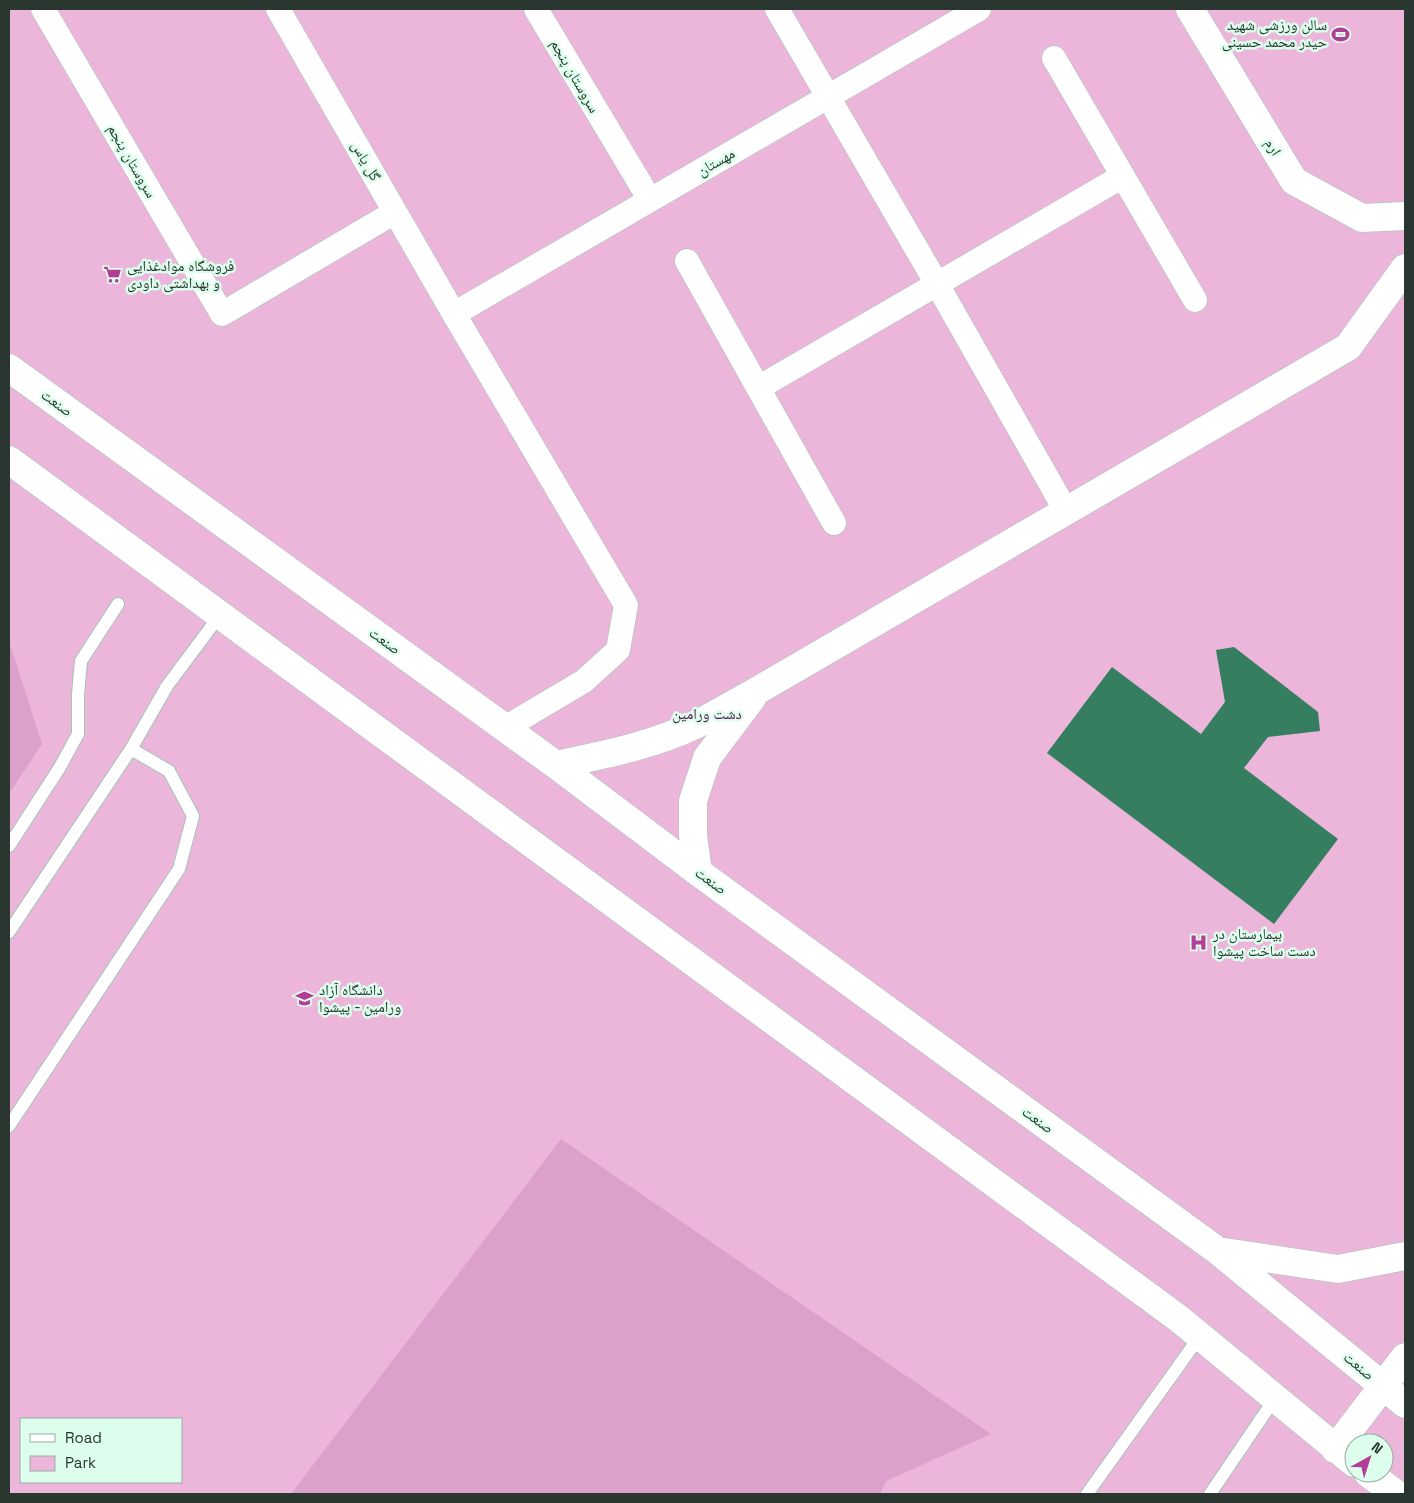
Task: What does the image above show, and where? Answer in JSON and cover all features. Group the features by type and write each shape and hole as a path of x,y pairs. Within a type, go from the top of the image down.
{"main road":[{"name":"ارم","path":"1190,9 1294,181 1362,218 1405,216"},
{"path":"556,765 646,743 694,725 755,692 1348,347 1405,268"},
{"name":"صنعت","path":"9,368 556,765 698,872 1218,1251 1405,1404"},
{"path":"9,460 1170,1312 1344,1455"},
{"path":"698,872 693,835 693,801 708,758 755,692"},
{"path":"1218,1251 1338,1269 1405,1256"},
{"path":"1358,1433 1383,1387 1405,1357"},
{"path":"1381,1483 1396,1494"},
{"path":"1402,1494 1405,1489"}],"street":[{"name":"سروستان پنجم","path":"43,9 222,314 395,212"},
{"name":"گل ياس","path":"278,9 454,314 626,605 618,650 584,681 505,728"},
{"name":"سروستان پنجم","path":"536,9 650,200"},
{"path":"777,9 1066,511"},
{"name":"مهستان","path":"454,314 979,9"},
{"path":"1054,58 1195,300"},
{"path":"758,388 1123,176"},
{"path":"687,261 834,522"}],"lane":[{"path":"9,846 60,767 78,734 78,695 81,661 118,604"},
{"path":"9,932 131,749 167,686 220,615"},
{"path":"9,1126 179,869 193,816 169,771 131,749"},
{"path":"1087,1494 1200,1336"},
{"path":"1210,1494 1275,1398"}],"green space":[{"name":"دشت ورامین","path":"9,9 1405,9 1405,1494 9,1494"}],"shaded area":[{"path":"9,641 42,744 9,794"},
{"path":"561,1139 991,1434 886,1481 880,1494 291,1494"}],"building":[{"path":"1234,647 1318,712 1320,731 1268,737 1244,768 1338,839 1274,924 1047,753 1112,667 1201,734 1225,702 1216,650"}],"place":[{"name":"سالن ورزشی شهید حیدر محمد حسینی","path":"1341,34"},
{"name":"فروشگاه موادغذایی و بهداشتی داودی","path":"113,275"},
{"name":"بیمارستان در دست ساخت پیشوا","path":"1199,943"},
{"name":"دانشگاه آزاد ورامین - پیشوا","path":"305,999"}]}
